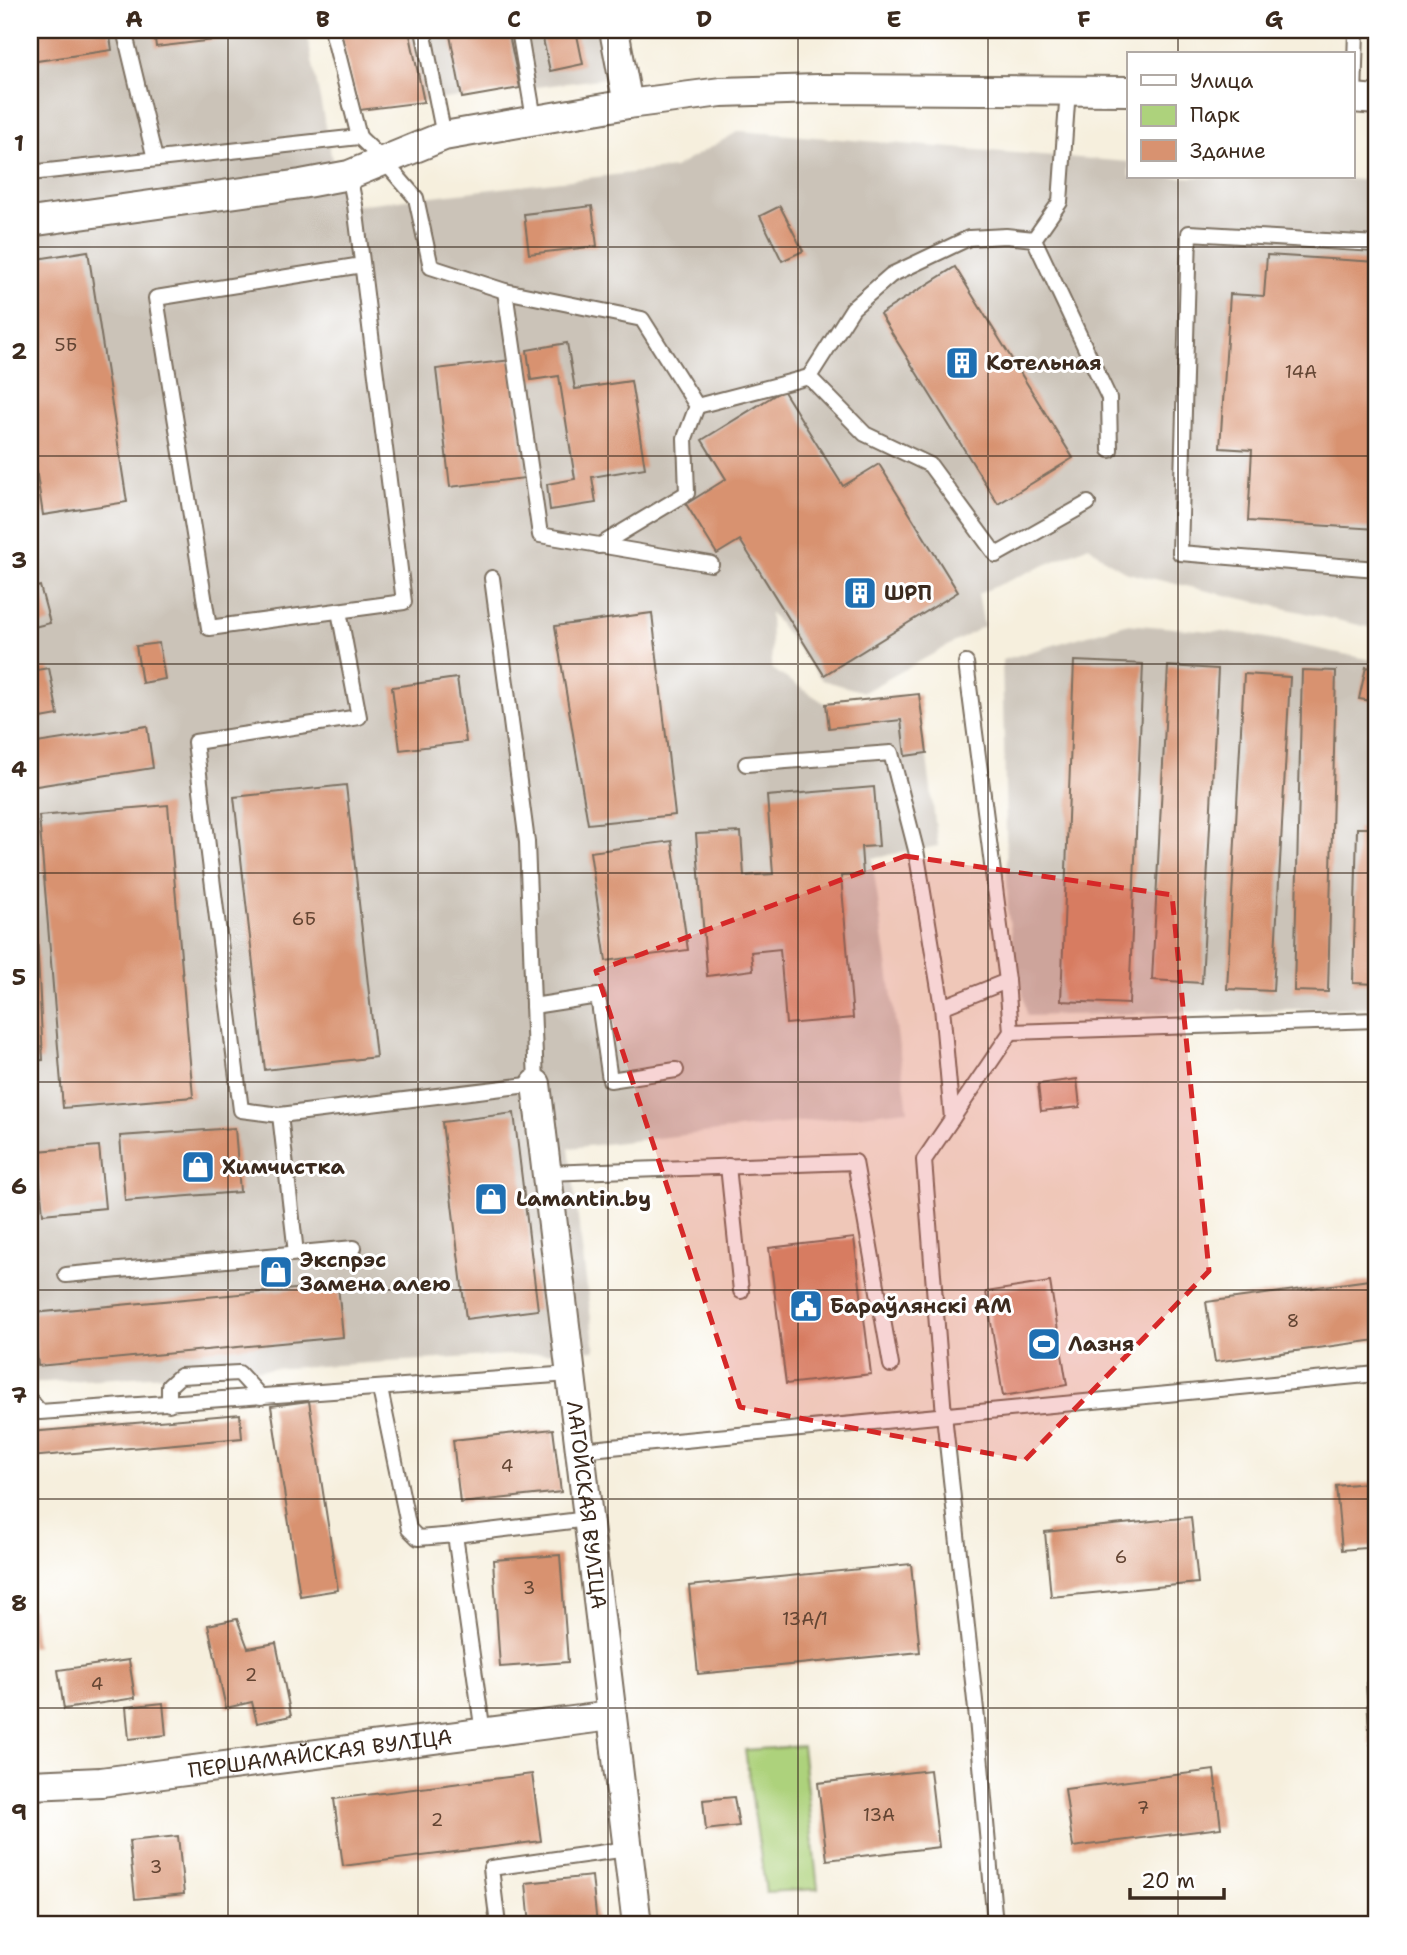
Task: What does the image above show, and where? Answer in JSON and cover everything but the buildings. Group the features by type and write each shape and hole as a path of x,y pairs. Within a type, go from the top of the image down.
{"street":[{"path":"614,30 628,104"},
{"path":"30,222 349,175 444,136 628,104 734,92 1127,91"},
{"name":"ЛАГОЙСКАЯ ВУЛІЦА","path":"536,1084 637,1925"},
{"name":"ПЕРШАМАЙСКАЯ ВУЛІЦА","path":"30,1785 101,1782 611,1716"}],"lane":[{"path":"124,30 155,159"},
{"path":"332,30 359,137 416,198 431,267 505,291 642,319 697,405"},
{"path":"423,30 444,136"},
{"path":"519,30 534,119"},
{"path":"1356,30 1362,99"},
{"path":"1034,239 1060,202 1069,89"},
{"path":"30,173 359,137"},
{"path":"349,175 362,265 404,603 209,628 156,298 362,265"},
{"path":"1377,244 1189,233 1180,553 1377,569"},
{"path":"697,405 809,377 853,308 891,275 969,239 1006,236 1034,239"},
{"path":"1034,239 1109,398 1110,450"},
{"path":"505,291 540,534 710,564"},
{"path":"809,377 865,434 930,465 996,555 1088,503"},
{"path":"599,546 687,494 685,438 697,405"},
{"path":"339,611 359,717 195,742 241,1110 279,1115 536,1084 527,842 492,578"},
{"path":"965,663 1007,981 1011,1032 924,1160 944,1415 995,1925"},
{"path":"746,764 891,753 916,850 942,1007 952,1119"},
{"path":"942,1007 1007,981"},
{"path":"533,1006 598,996 610,1080 676,1070"},
{"path":"1011,1032 1377,1020"},
{"path":"279,1115 296,1253"},
{"path":"547,1173 855,1162 891,1365"},
{"path":"728,1166 741,1291"},
{"path":"66,1275 354,1248"},
{"path":"169,1404 169,1386 180,1376 239,1373 261,1397"},
{"path":"30,1400 40,1412 570,1374"},
{"path":"580,1450 1377,1374"},
{"path":"380,1389 409,1529 418,1538 588,1519"},
{"path":"455,1535 483,1732"},
{"path":"498,1925 491,1868 627,1849"}],"highlighted area":[{"path":"905,856 1172,895 1209,1271 1025,1460 740,1407 596,971"}],"shaded area":[{"path":"30,30 306,30 332,159 355,205 674,168 739,131 1127,162 1127,178 1333,178 1377,181 1377,629 1128,573 1089,546 978,594 984,626 864,692 822,680 770,612 772,669 826,704 919,694 938,846 872,858 908,1110 569,1148 595,1350 30,1383"},
{"path":"340,30 604,30 614,77 360,110"},
{"path":"1126,624 1247,634 1377,661 1377,1007 1027,1016 1008,915 1002,660"}],"green space":[{"path":"802,1746 818,1889 766,1892 745,1750"}],"place":[{"name":"Котельная","path":"962,363"},
{"name":"ШРП","path":"860,593"},
{"name":"Химчистка","path":"198,1167"},
{"name":"Lamantin.by","path":"491,1199"},
{"name":"Экспрэс Замена алею","path":"276,1272"},
{"name":"Бараўлянскі АМ","path":"806,1306"},
{"name":"Лазня","path":"1044,1344"}]}
